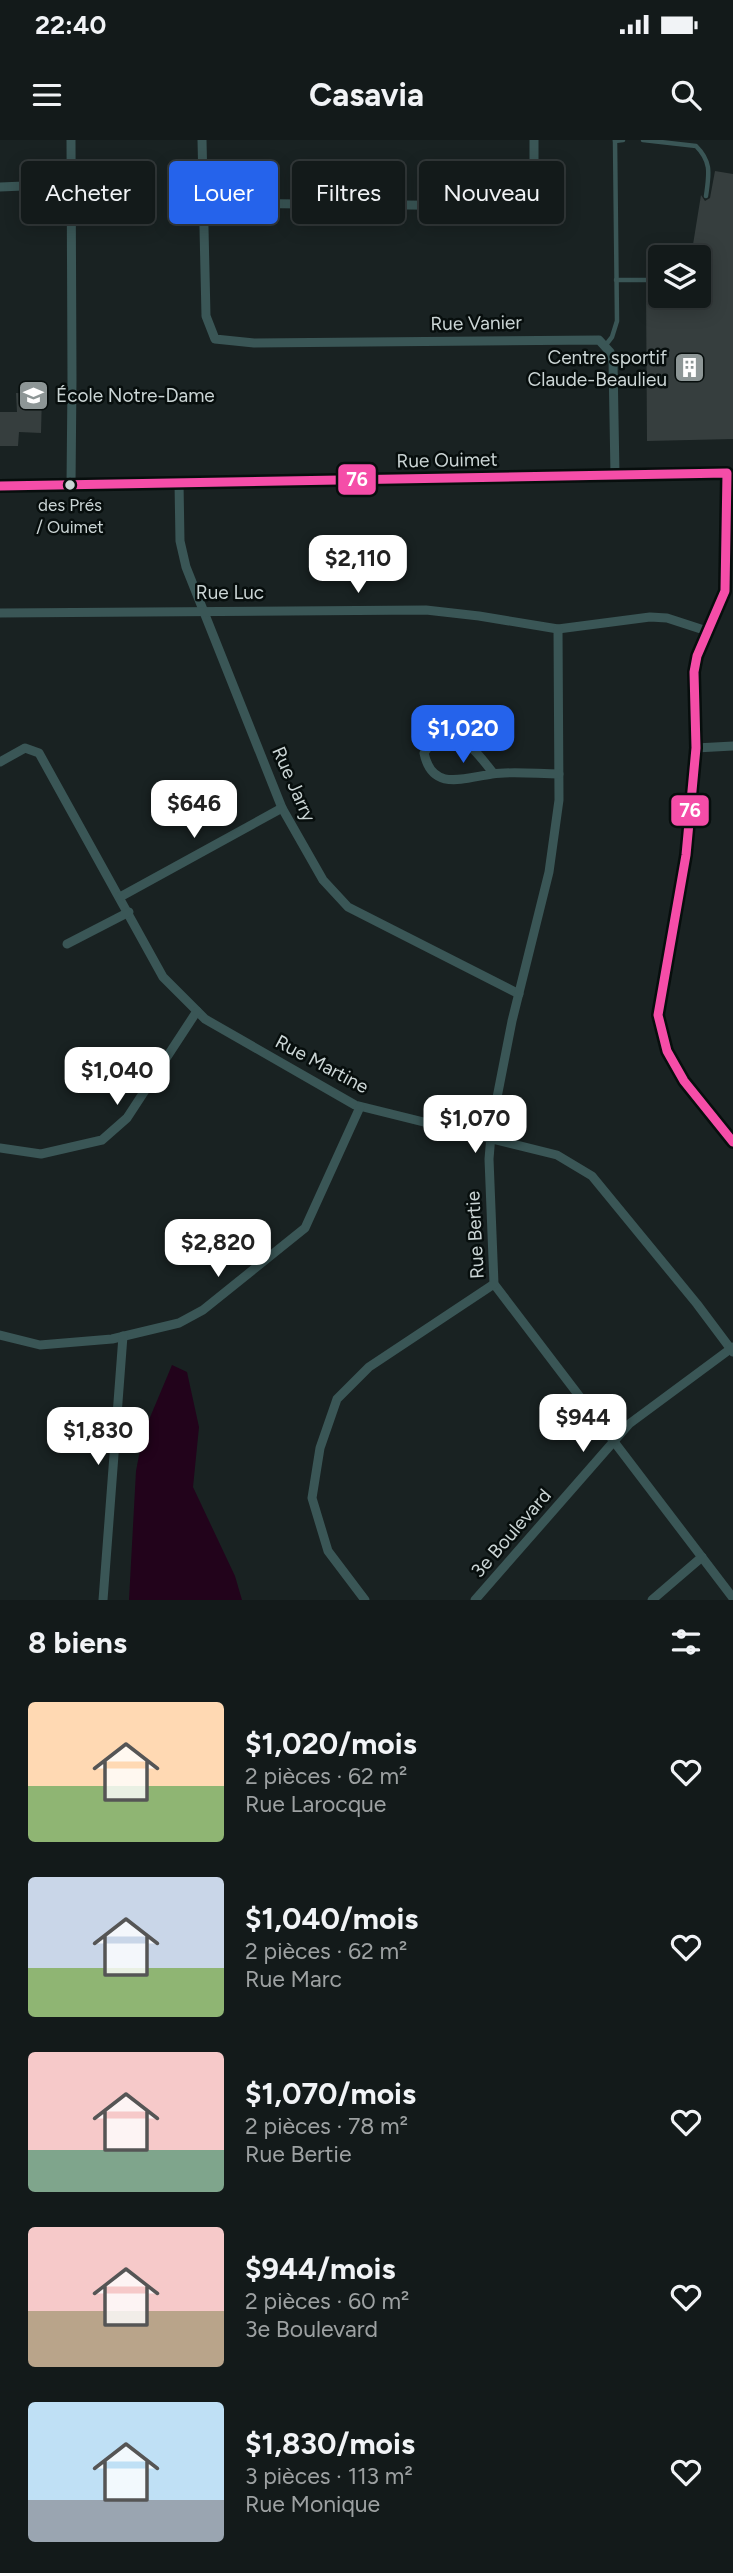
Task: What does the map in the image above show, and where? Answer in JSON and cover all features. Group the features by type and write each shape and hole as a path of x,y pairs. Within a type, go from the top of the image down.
{"street":[{"path":"71,140 71,161"},
{"path":"202,140 202,161"},
{"path":"278,204 508,206 534,188 534,140"},
{"path":"0,187 21,186"},
{"path":"71,224 71,485"},
{"name":"Rue Vanier","path":"204,224 206,316 215,340 254,343 594,339 605,346"},
{"path":"605,346 613,361 615,475"},
{"path":"730,473 725,591 707,631 694,672 696,748 685,855 658,1014 667,1051 684,1081 733,1142"},
{"name":"Rue Ouimet","path":"0,486 730,473"},
{"name":"Rue Jarry","path":"179,483 180,541 186,567 282,808 323,880 348,907 519,994"},
{"name":"Rue Luc","path":"0,613 426,610 558,629 650,617 667,618 707,631"},
{"name":"Rue Bertie","path":"558,629 559,800 549,872 519,994 491,1139 489,1159 494,1284 733,1598"},
{"path":"493,774 465,740 450,735 436,736 424,752 426,764 444,779 465,780 493,774 559,774"},
{"path":"696,748 733,746"},
{"name":"Rue Martine","path":"0,762 25,748 40,753 163,977 205,1019 360,1107 557,1155 592,1175 731,1350"},
{"path":"120,897 282,808"},
{"path":"67,944 129,912"},
{"path":"0,1149 41,1154 102,1140 127,1118 197,1011"},
{"path":"0,1335 40,1345 64,1345 123,1336 179,1323 203,1310 305,1228 360,1107"},
{"path":"365,1600 328,1551 312,1498 320,1448 337,1399 369,1367 494,1284"},
{"path":"103,1600 123,1336"},
{"name":"3e Boulevard","path":"475,1600 629,1424 731,1350"},
{"path":"652,1600 702,1557"}],"lane":[{"path":"605,346 612,337 617,321 615,141 623,140"},
{"path":"643,140 696,146 706,156 710,169 706,196"},
{"path":"616,280 646,280"}],"shaded area":[{"path":"172,1365 187,1372 199,1427 193,1487 235,1576 242,1600 129,1600 136,1471 143,1434"}],"building":[{"name":"Centre sportif Claude-Beaulieu","path":"715,171 733,174 733,439 647,441 646,285 648,283 648,308 711,308 711,245 693,245 701,195 705,201 710,198"},
{"path":"16,393 42,394 41,433 19,432 18,446 0,446 0,412 17,412"}],"transit line":[{"name":"76","path":"0,486 727,473 725,591 697,656 694,672 696,748 686,855 658,1015 667,1051 684,1081 733,1142"}],"place":[{"name":"Centre sportif Claude-Beaulieu","path":"690,368"},
{"name":"École Notre-Dame","path":"33,395"},
{"name":"des Prés / Ouimet","path":"70,485"}]}
